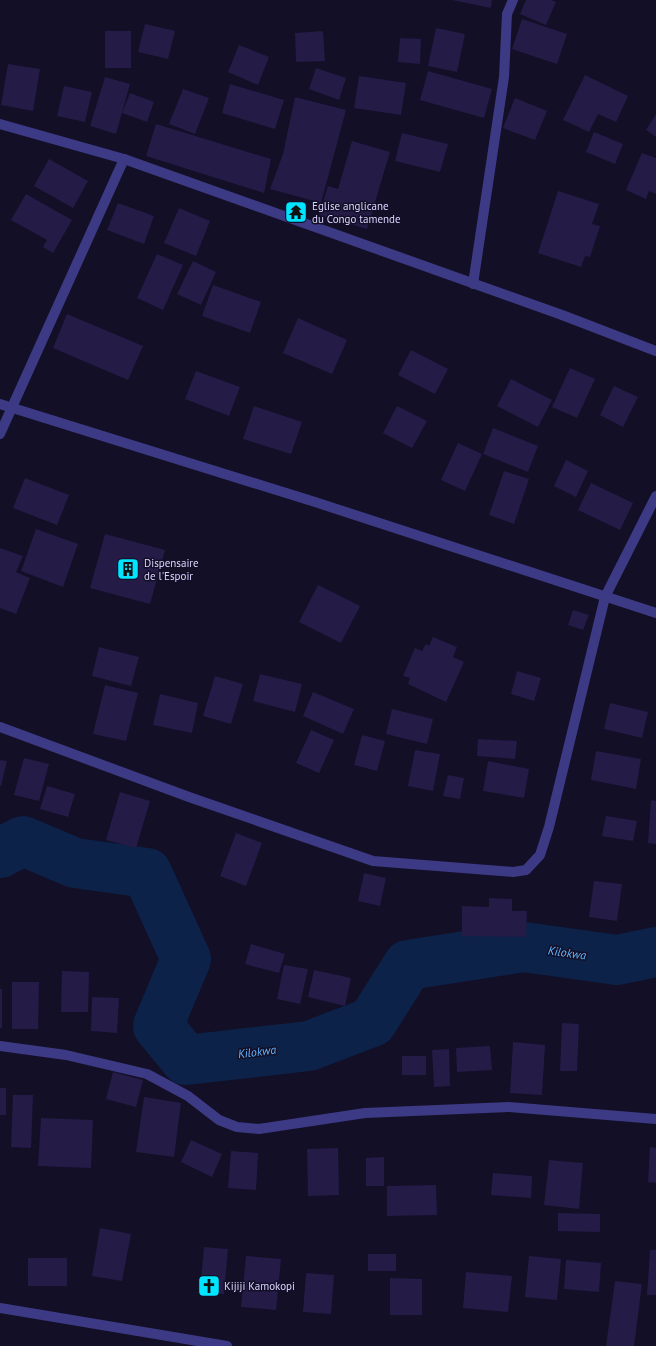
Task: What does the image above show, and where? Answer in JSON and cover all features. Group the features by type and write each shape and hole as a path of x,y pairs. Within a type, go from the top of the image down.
{"street":[{"path":"473,284 504,77 507,14 513,0"},
{"path":"0,124 124,160 473,284 656,351"},
{"path":"0,434 124,160"},
{"path":"0,404 315,502 656,613"},
{"path":"0,728 182,795 374,861 513,872 526,870 540,855 549,827 605,597 656,496"},
{"path":"0,1046 66,1055 147,1074 188,1096 219,1120 237,1127 259,1129 365,1113 509,1107 656,1119"},
{"path":"0,1308 228,1346"}],"building":[{"path":"452,0 492,0 491,8"},
{"path":"526,0 551,0 556,2 546,25 520,14"},
{"path":"522,19 567,34 557,64 512,49"},
{"path":"145,24 175,31 168,59 138,52"},
{"path":"436,28 465,34 457,72 428,66"},
{"path":"105,31 131,31 131,68 105,68"},
{"path":"323,31 325,61 296,62 295,33"},
{"path":"400,38 421,39 420,64 398,62"},
{"path":"239,45 269,57 258,85 228,72"},
{"path":"8,64 40,69 33,111 1,105"},
{"path":"316,68 346,78 339,100 309,89"},
{"path":"428,71 492,89 484,118 420,100"},
{"path":"585,75 628,96 616,122 598,114 589,132 563,120"},
{"path":"359,76 406,83 401,115 354,108"},
{"path":"105,77 130,84 116,134 90,126"},
{"path":"230,84 284,100 275,129 222,113"},
{"path":"64,86 92,92 85,122 57,116"},
{"path":"183,89 209,98 195,134 169,124"},
{"path":"130,93 154,102 147,122 122,113"},
{"path":"295,97 346,110 321,203 270,189 283,154"},
{"path":"515,98 547,111 535,140 503,128"},
{"path":"656,114 656,137 646,130"},
{"path":"156,124 271,159 264,193 146,156"},
{"path":"594,132 623,144 615,164 586,152"},
{"path":"402,133 448,144 440,172 395,161"},
{"path":"352,141 390,152 367,229 319,215 328,186 338,189"},
{"path":"642,153 656,158 656,194 649,191 646,199 626,190"},
{"path":"49,159 88,181 73,208 34,186"},
{"path":"558,191 599,204 592,224 600,226 590,257 585,256 581,267 538,253"},
{"path":"26,194 72,220 53,253 43,247 47,240 11,220"},
{"path":"118,203 154,216 144,244 107,230"},
{"path":"179,208 210,221 196,256 164,243"},
{"path":"157,254 183,265 163,310 137,298"},
{"path":"193,261 216,272 201,305 177,294"},
{"path":"213,285 261,302 250,333 202,316"},
{"path":"67,314 143,346 128,380 53,348"},
{"path":"298,318 347,340 332,374 283,353"},
{"path":"411,350 448,369 435,394 398,375"},
{"path":"570,368 595,379 577,418 552,407"},
{"path":"196,371 240,387 229,416 185,399"},
{"path":"511,379 552,400 538,427 497,406"},
{"path":"614,386 638,397 623,427 600,415"},
{"path":"254,406 302,422 291,454 243,439"},
{"path":"397,406 427,421 412,448 383,433"},
{"path":"493,428 538,446 528,472 483,454"},
{"path":"458,443 482,454 465,491 441,480"},
{"path":"566,460 588,471 576,497 554,486"},
{"path":"504,471 529,479 514,524 489,515"},
{"path":"25,478 69,495 57,525 13,508"},
{"path":"591,483 633,503 620,530 578,510"},
{"path":"36,529 78,544 63,587 21,571"},
{"name":"Dispensaire de l'Espoir","path":"105,534 165,550 150,604 90,588"},
{"path":"0,548 23,556 16,572 30,578 16,614 0,608"},
{"path":"318,585 360,606 341,643 299,622"},
{"path":"573,610 589,615 583,630 568,625"},
{"path":"433,637 457,647 453,657 464,662 446,702 408,684 410,678 403,676 415,648 422,651 426,644 429,646"},
{"path":"99,647 139,657 131,686 92,676"},
{"path":"517,671 541,678 534,701 511,694"},
{"path":"260,674 302,684 295,712 253,701"},
{"path":"215,676 243,684 231,724 203,716"},
{"path":"105,685 138,693 126,741 93,734"},
{"path":"313,692 354,709 343,734 303,716"},
{"path":"160,694 198,703 192,733 153,725"},
{"path":"610,703 648,712 642,738 604,729"},
{"path":"392,709 433,719 427,744 386,734"},
{"path":"311,730 334,740 319,773 296,763"},
{"path":"362,735 385,741 377,771 354,765"},
{"path":"478,739 517,741 515,759 477,756"},
{"path":"415,750 440,754 433,791 408,786"},
{"path":"596,751 641,759 636,789 591,780"},
{"path":"24,758 49,764 39,801 14,795"},
{"path":"0,760 7,761 1,786 0,786"},
{"path":"488,761 529,769 524,798 483,791"},
{"path":"448,775 464,778 460,799 443,796"},
{"path":"47,786 75,794 68,817 40,809"},
{"path":"120,792 150,801 136,848 106,840"},
{"path":"651,800 656,801 656,844 648,843"},
{"path":"606,816 637,821 633,841 602,836"},
{"path":"236,833 262,843 246,886 220,876"},
{"path":"364,873 386,878 380,906 358,901"},
{"path":"594,881 622,884 617,921 589,917"},
{"path":"489,898 512,899 512,911 527,911 526,937 462,936 462,906 489,907"},
{"path":"251,944 285,954 279,973 245,964"},
{"path":"284,965 308,969 300,1004 277,999"},
{"path":"314,970 351,978 345,1006 308,997"},
{"path":"62,971 89,972 88,1012 61,1012"},
{"path":"12,982 39,982 38,1029 12,1029"},
{"path":"0,989 2,989 2,1028 0,1028"},
{"path":"92,997 119,998 117,1033 91,1031"},
{"path":"562,1023 579,1024 577,1071 560,1071"},
{"path":"513,1042 545,1045 542,1095 510,1093"},
{"path":"490,1046 492,1070 457,1072 456,1048"},
{"path":"449,1049 450,1086 434,1087 432,1050"},
{"path":"402,1056 426,1056 426,1075 402,1075"},
{"path":"113,1072 143,1080 136,1107 106,1099"},
{"path":"0,1088 6,1088 6,1115 0,1115"},
{"path":"13,1095 33,1095 31,1148 11,1147"},
{"path":"144,1097 181,1103 174,1157 136,1152"},
{"path":"41,1118 93,1120 91,1168 38,1166"},
{"path":"191,1140 222,1154 212,1177 181,1162"},
{"path":"650,1147 656,1148 656,1183 648,1182"},
{"path":"338,1148 339,1195 308,1196 307,1149"},
{"path":"231,1151 258,1153 256,1190 228,1188"},
{"path":"384,1157 384,1186 366,1186 366,1158"},
{"path":"549,1160 583,1163 579,1209 544,1205"},
{"path":"493,1173 532,1176 531,1198 491,1195"},
{"path":"436,1185 437,1215 387,1216 387,1186"},
{"path":"558,1213 600,1214 600,1232 558,1231"},
{"path":"100,1228 131,1234 122,1281 92,1276"},
{"path":"204,1247 228,1249 224,1294 200,1292"},
{"path":"650,1250 656,1250 656,1295 647,1295"},
{"path":"368,1254 396,1254 396,1271 368,1271"},
{"path":"246,1256 281,1259 276,1310 241,1307"},
{"path":"529,1256 561,1259 557,1300 525,1297"},
{"path":"28,1258 67,1258 67,1286 28,1286"},
{"path":"566,1260 601,1263 599,1292 564,1289"},
{"path":"466,1272 512,1276 508,1312 463,1308"},
{"path":"306,1273 334,1275 331,1314 303,1312"},
{"path":"390,1278 422,1279 422,1315 390,1315"},
{"path":"615,1281 642,1284 634,1346 606,1346"}],"waterway":[{"name":"Kilokwa","path":"0,853 23,841 75,863 147,873 186,959 158,1026 186,1060 309,1046 372,1022 408,965 524,947 617,960 656,952"}],"place":[{"name":"Eglise anglicane du Congo tamende","path":"296,212"},
{"name":"Dispensaire de l'Espoir","path":"128,569"},
{"name":"Kijiji Kamokopi","path":"209,1286"}]}
